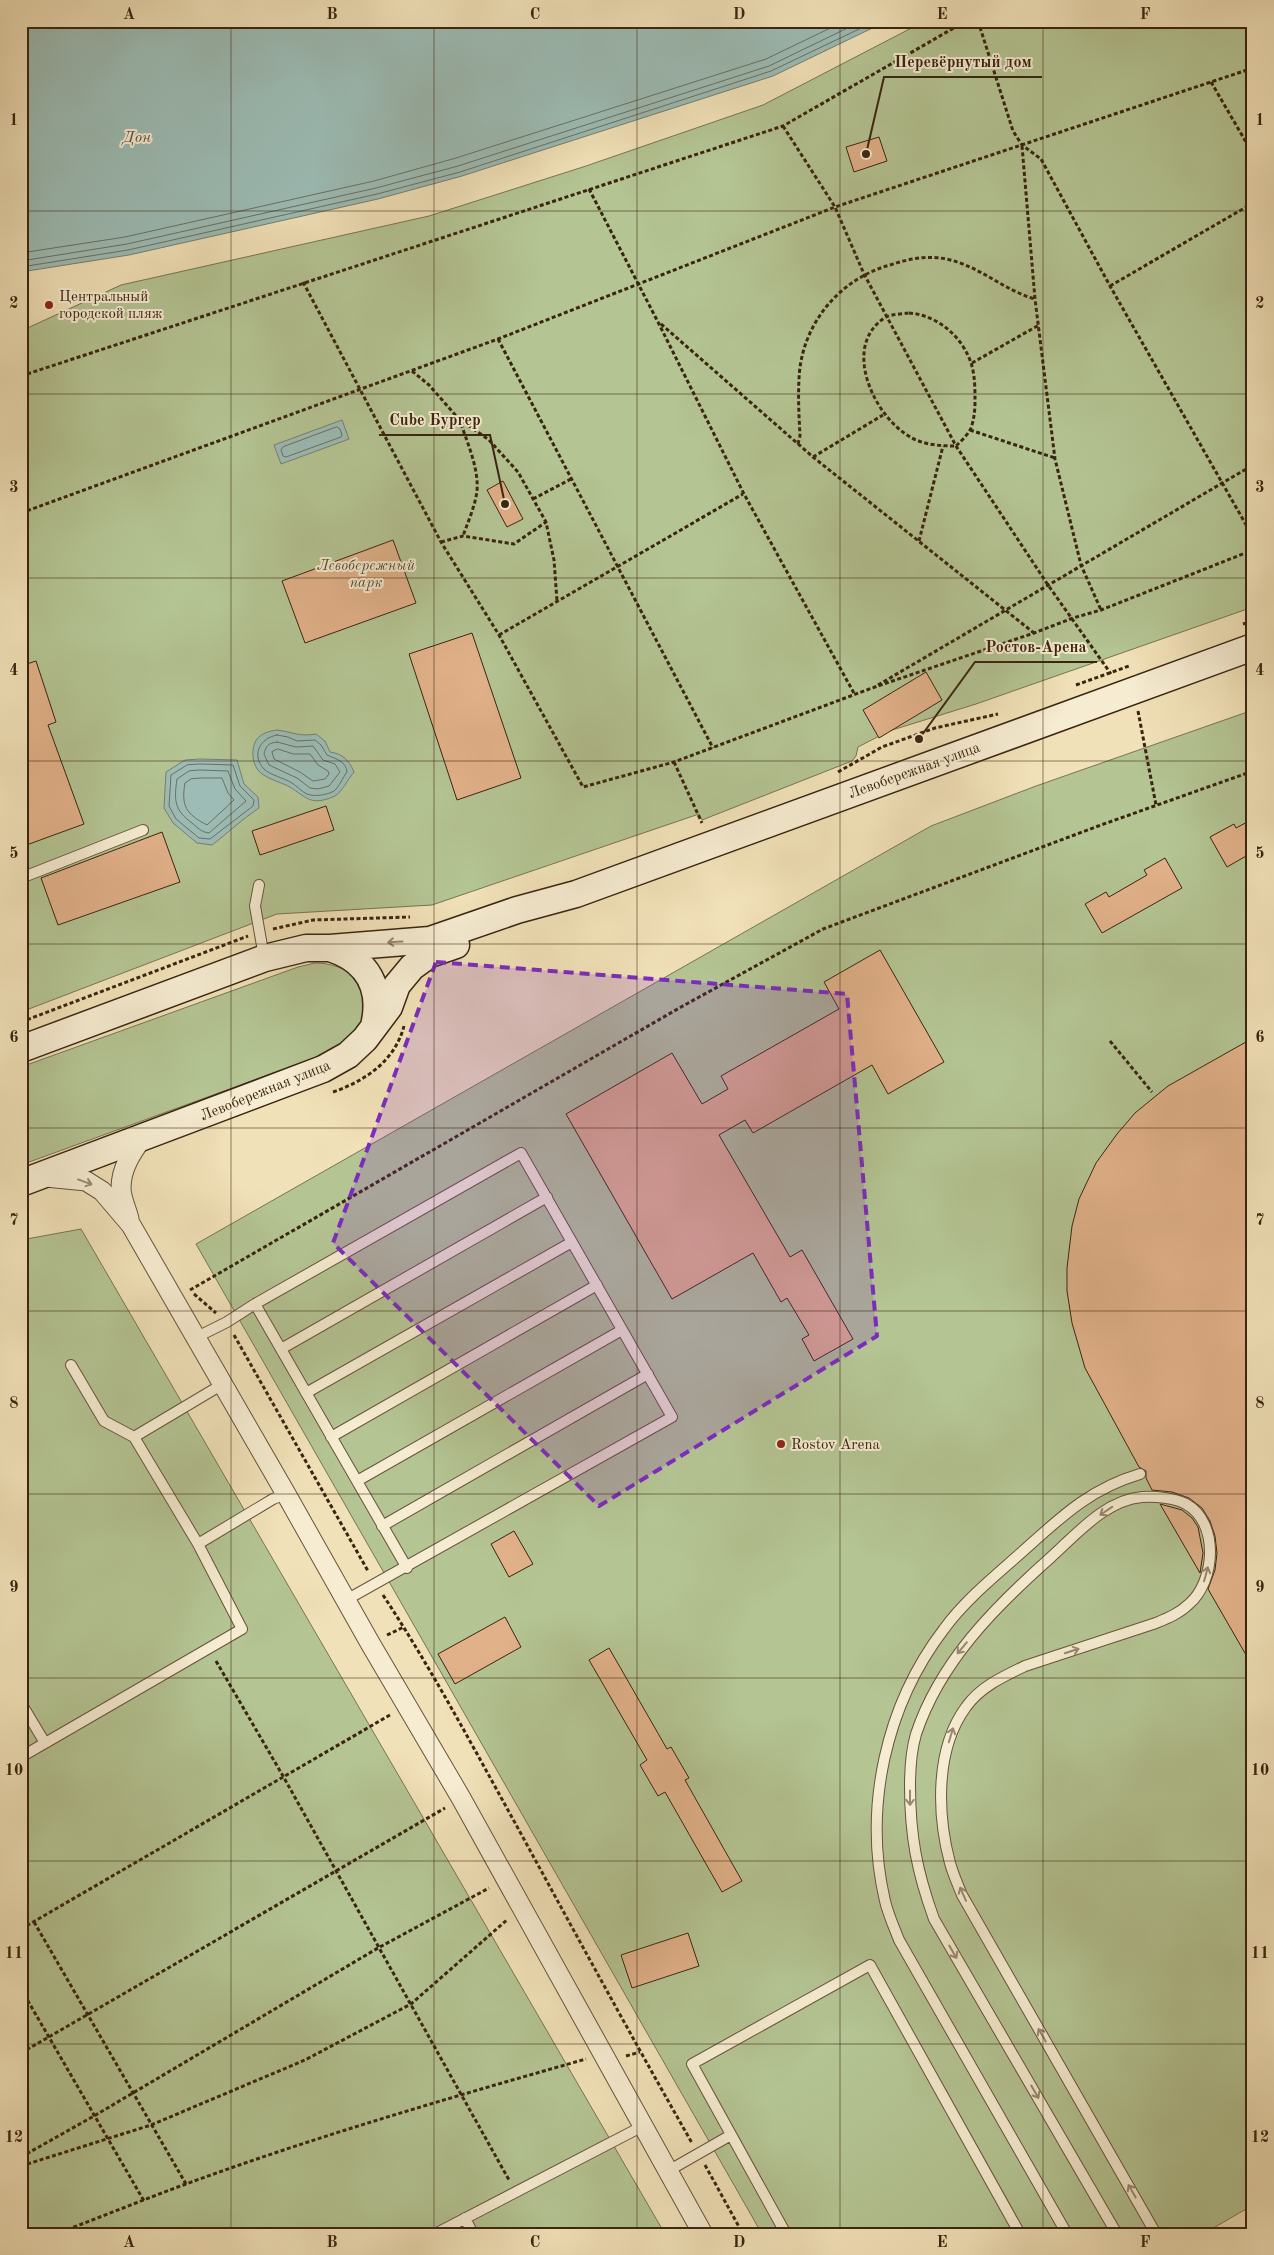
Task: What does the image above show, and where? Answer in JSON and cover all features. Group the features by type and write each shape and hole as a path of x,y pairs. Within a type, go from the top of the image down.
{"main road":[{"name":"Левобережная улица","path":"21,1049 264,958 306,948 330,948 430,940 517,910 576,894 1126,699 1253,646"},
{"name":"Левобережная улица","path":"29,1180 322,1069 348,1055 365,1039 389,1007 397,985 412,967 430,954 522,920 576,894"},
{"path":"330,948 356,960 366,971 373,984 377,998 374,1026"}],"street":[{"path":"131,1225 121,1188 124,1168 131,1153 144,1137"},
{"path":"29,1180 86,1181 102,1191 131,1225 461,1798 703,2234"}],"lane":[{"path":"21,878 143,830"},
{"path":"259,885 255,906 264,958"},
{"path":"195,1338 227,1322 255,1304 521,1153 672,1416 407,1568 346,1600"},
{"path":"281,1349 546,1197"},
{"path":"306,1393 572,1242"},
{"path":"331,1436 597,1285"},
{"path":"255,1304 407,1568"},
{"path":"357,1482 622,1330"},
{"path":"21,1757 242,1630 198,1544 134,1437 104,1421 71,1365"},
{"path":"382,1526 648,1374"},
{"path":"134,1437 222,1384"},
{"path":"1066,2234 899,1940 885,1902 877,1851 876,1808 884,1758 900,1706 924,1660 944,1628 981,1589 1081,1500 1116,1481 1140,1474"},
{"path":"198,1544 273,1499 286,1494"},
{"path":"1117,2234 934,1919 922,1887 914,1854 910,1811 910,1762 916,1734 932,1695 956,1655 994,1612 1106,1510 1124,1501 1156,1497 1186,1504 1197,1515 1207,1530 1209,1560 1207,1572 1199,1592 1190,1604 1174,1615 1156,1623 1026,1666 1006,1675 986,1688 967,1706 955,1724 946,1755 942,1786 944,1828 950,1863 962,1895 1156,2234"},
{"path":"21,1703 45,1743"},
{"path":"786,2234 692,2064 870,1965 1020,2234"},
{"path":"435,2234 643,2126"},
{"path":"668,2171 731,2134"},
{"path":"465,2218 473,2234"}],"path":[{"path":"21,376 783,126 966,21"},
{"path":"978,21 1013,131 1022,145 1041,159 1110,286 1253,537"},
{"path":"21,513 498,339 835,207 1253,68"},
{"path":"1211,82 1253,154"},
{"path":"783,126 835,207 864,274 956,446 1126,699 1156,805"},
{"path":"1022,145 1035,299 1055,459 1081,565 1101,610"},
{"path":"589,189 744,494 855,694"},
{"path":"1110,286 1253,203"},
{"path":"798,444 800,436 799,378 807,340 826,304 864,274 912,258 944,258 977,269 1018,294 1035,299"},
{"path":"304,282 441,542 499,635 583,788 674,762 855,694 1101,610 1253,550"},
{"path":"909,313 931,317 950,330 962,344 972,363 975,389 974,416 970,430 956,446 943,446 912,438 884,415 868,382 864,350 870,332 887,316 909,313"},
{"path":"658,322 813,457 1034,633"},
{"path":"972,363 1039,325"},
{"path":"498,339 713,748"},
{"path":"412,370 430,385 458,418 489,440 518,472 546,522 554,560 557,601"},
{"path":"813,457 884,415"},
{"path":"458,418 472,457 477,490 472,513 463,536"},
{"path":"970,430 1055,459"},
{"path":"918,541 943,446"},
{"path":"872,688 1253,465"},
{"path":"533,498 571,479"},
{"path":"499,635 744,494"},
{"path":"441,542 463,536 514,544 546,522"},
{"path":"1236,627 1253,621"},
{"path":"1126,699 1134,664"},
{"path":"1075,686 1126,699"},
{"path":"834,775 882,747 935,728 1006,711"},
{"path":"674,762 702,823"},
{"path":"190,1290 672,1012 823,929 905,897 1253,771"},
{"path":"693,827 711,820"},
{"path":"21,1022 259,932 313,920 414,917"},
{"path":"324,1095 351,1085 382,1065 401,1038 405,1022"},
{"path":"1110,1041 1152,1092"},
{"path":"184,1282 190,1290 227,1322 376,1584 404,1627 460,1723 742,2234"},
{"path":"209,1650 283,1776 335,1872 516,2192"},
{"path":"21,1929 283,1776 407,1707"},
{"path":"21,2053 461,1798"},
{"path":"21,2156 94,2116 378,1948 490,1888 505,1877"},
{"path":"21,2166 151,2125 305,2060 410,2004 510,1918 522,1910"},
{"path":"34,1922 186,2184"},
{"path":"21,1989 144,2201"},
{"path":"55,2234 186,2184 461,2094 587,2058 606,2062 640,2052"},
{"path":"1248,2234 1253,2231"}],"highlighted area":[{"path":"436,962 847,994 877,1336 599,1506 333,1243"}],"green space":[{"name":"Левобережный парк","path":"925,21 1253,21 1253,607 976,704 889,731 858,747 856,756 852,761 702,820 699,814 432,905 277,914 21,1012 21,331 121,285 429,216 583,167 763,105"},
{"name":"Rostov Arena","path":"1253,710 1253,2205 1203,2234 762,2234 196,1244 931,826 1036,786"},
{"path":"315,963 327,964 346,971 354,977 365,994 367,1016 353,1044 21,1165 21,1067 298,967"},
{"path":"81,1229 665,2234 21,2234 21,1240"}],"water":[{"name":"Дон","path":"21,21 887,21 773,76 462,176 378,199 129,255 21,272"},
{"path":"342,420 349,439 281,464 274,445"},
{"path":"277,730 300,735 316,734 325,741 330,752 339,754 348,761 354,772 338,794 319,801 308,799 259,771 253,758 255,743 261,735"},
{"path":"185,760 237,760 244,784 258,797 259,808 212,845 197,843 173,823 164,808 166,772"}],"building":[{"path":"879,137 887,161 854,172 846,147"},
{"path":"503,481 523,519 507,527 487,490"},
{"path":"393,540 416,603 305,643 282,581"},
{"path":"472,633 521,778 457,800 409,654"},
{"path":"36,661 56,722 48,725 84,824 21,847 21,666"},
{"path":"926,672 942,700 879,738 863,710"},
{"path":"326,806 334,830 260,855 252,831"},
{"path":"1253,819 1253,852 1227,867 1210,837 1234,824 1236,828"},
{"path":"162,832 180,882 58,925 41,878"},
{"path":"1165,858 1182,888 1102,933 1085,904 1106,892 1109,897 1147,875 1144,870"},
{"path":"880,950 944,1062 888,1094 872,1065 753,1133 745,1120 719,1135 790,1257 802,1250 853,1339 814,1361 802,1339 809,1335 787,1298 781,1302 753,1253 672,1299 566,1114 672,1053 702,1104 728,1089 721,1076 839,1009 824,982"},
{"path":"1253,1038 1253,1667 1208,1589 1215,1570 1217,1553 1215,1536 1210,1521 1202,1508 1189,1498 1172,1492 1152,1490 1146,1478 1146,1471 1139,1467 1085,1368 1072,1323 1067,1291 1067,1268 1072,1226 1079,1199 1096,1163 1117,1134 1135,1113 1168,1086"},
{"path":"1160,1504 1182,1510 1192,1518 1198,1527 1203,1553 1200,1573"},
{"path":"514,1531 533,1564 509,1577 491,1544"},
{"path":"505,1617 521,1647 455,1684 438,1654"},
{"path":"609,1648 667,1749 671,1747 689,1778 685,1780 742,1881 722,1892 665,1792 658,1796 640,1765 647,1760 589,1660"},
{"path":"688,1933 699,1966 632,1988 621,1955"}],"place":[{"name":"Перевёрнутый дом","path":"866,154"},
{"name":"Центральный городской пляж","path":"49,305"},
{"name":"Cube Бургер","path":"505,504"},
{"name":"Ростов-Арена","path":"919,739"},
{"name":"Rostov Arena","path":"781,1444"}]}
